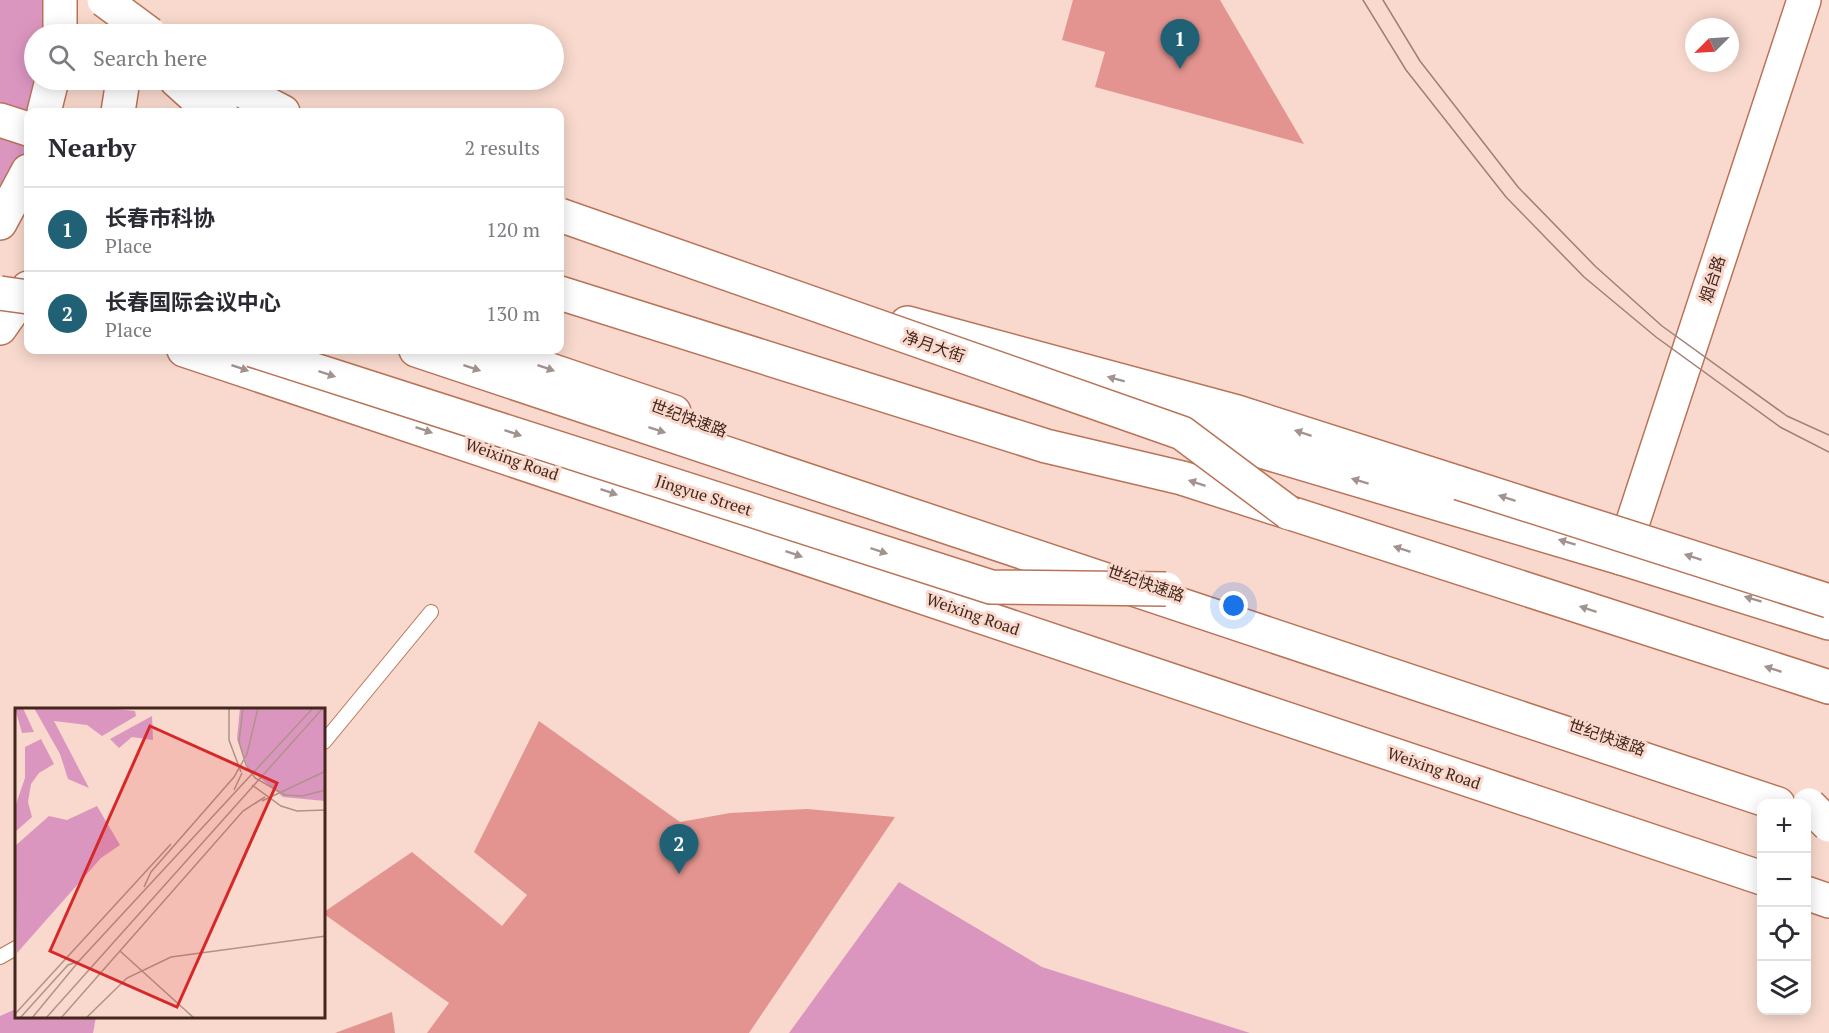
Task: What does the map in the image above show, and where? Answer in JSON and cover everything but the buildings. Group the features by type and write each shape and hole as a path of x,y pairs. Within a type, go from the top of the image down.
{"main road":[{"path":"60,0 60,24"},
{"path":"104,0 136,24"},
{"path":"132,24 135,0"},
{"name":"烟台路","path":"1621,558 1804,0"},
{"path":"45,108 50,90"},
{"path":"119,108 121,90"},
{"path":"187,90 214,108"},
{"path":"241,90 275,108"},
{"path":"0,120 24,128"},
{"path":"0,223 24,178"},
{"path":"0,185 24,194"},
{"name":"净月大街","path":"564,216 1182,433 1289,513"},
{"path":"564,232 1189,430 1621,558 1829,623"},
{"path":"13,311 24,294"},
{"path":"564,294 1046,446 1182,478 1829,687"},
{"path":"817,312 921,326 1237,412 1829,601"},
{"name":"Weixing Road","path":"196,354 1757,877"},
{"name":"Jingyue Street","path":"264,354 991,587 1166,589"},
{"path":"428,354 1812,810"},
{"name":"世纪快速路","path":"503,354 621,393 1013,538 1812,810"},
{"path":"1811,895 1829,901"}],"lane":[{"path":"326,740 431,612"},
{"path":"0,957 15,949"}],"shaded area":[{"path":"0,0 73,0 71,24 24,24 24,90 48,90 32,108 24,108 24,171 0,217"},
{"path":"899,882 1042,967 1250,1033 789,1033"},
{"path":"15,1009 15,1018 96,1018 93,1033 0,1033 0,1016"}],"tram line":[{"path":"1363,0 1406,70 1506,197 1584,277 1656,337 1780,427 1829,452"},
{"path":"1383,0 1420,61 1518,187 1595,266 1662,326 1787,416 1829,435"}],"place":[{"name":"长春市科协","path":"1180,69"},
{"name":"长春国际会议中心","path":"679,874"}]}
